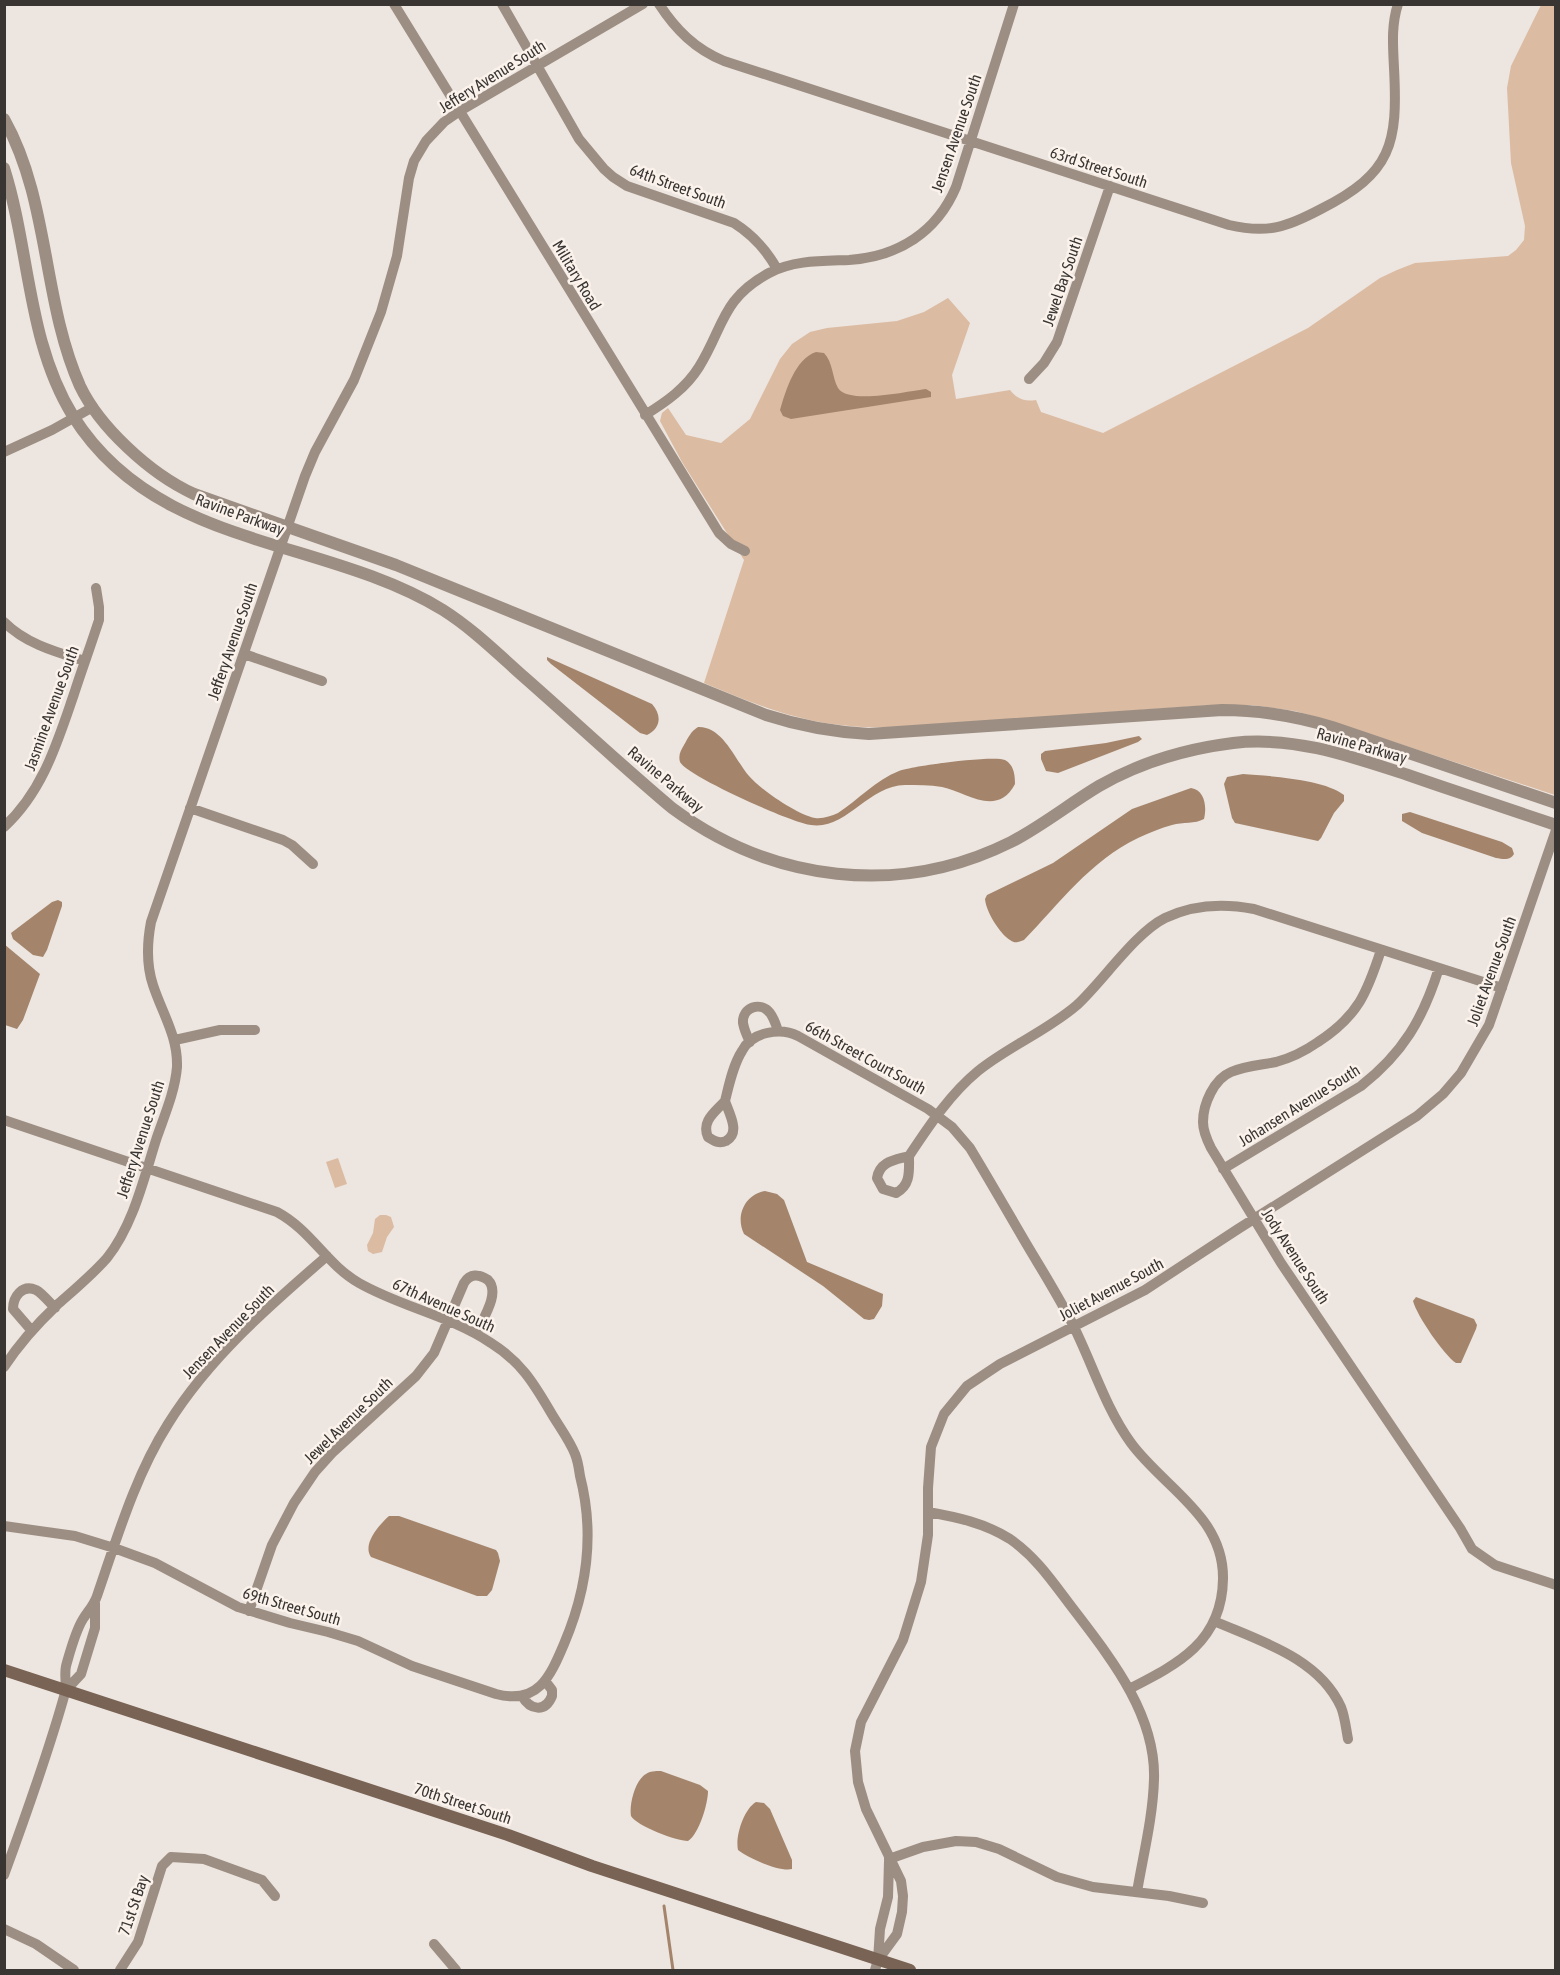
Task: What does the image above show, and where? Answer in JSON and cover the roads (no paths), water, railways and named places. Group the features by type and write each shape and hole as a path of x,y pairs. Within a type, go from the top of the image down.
{"main road":[{"name":"70th Street South","path":"4,1670 508,1835 876,1965 910,1971"}],"street":[{"name":"Military Road","path":"394,4 719,533 731,544 745,551"},
{"path":"502,4 537,66"},
{"name":"Jeffery Avenue South","path":"4,1367 32,1330 113,1250 126,1229 147,1168 174,1084 177,1064 175,1040 151,976 148,940 153,915 287,526 315,452 354,380 381,312 397,256 409,178 414,161 426,141 444,122 460,111 644,4"},
{"name":"63rd Street South","path":"658,4 687,40 710,55 743,68 1245,229 1274,229 1292,224 1329,205 1370,178 1382,163 1394,125 1396,103 1392,35 1398,4"},
{"name":"Jensen Avenue South","path":"645,415 670,398 692,376 705,358 726,312 735,299 751,285 777,269 810,261 877,257 911,242 927,230 947,206 956,187 1014,4"},
{"name":"64th Street South","path":"537,66 579,139 613,177 627,186 734,223 764,248 777,269"},
{"name":"Ravine Parkway","path":"4,119 18,148 30,182 65,343 81,386 108,428 124,444 163,478 211,500 396,565 766,715 801,725 836,732 869,734 1222,710 1259,711 1322,724 1556,803"},
{"name":"Ravine Parkway","path":"4,168 45,350 57,385 74,417 114,466 151,494 201,519 399,588 445,612 467,627 651,791 689,820 744,851 799,868 836,874 878,876 914,872 958,863 1010,842 1096,788 1134,768 1179,753 1236,743 1285,743 1342,753 1556,825"},
{"name":"Jewel Bay South","path":"1029,379 1044,363 1057,342 1110,186"},
{"path":"4,452 93,407"},
{"name":"Jasmine Avenue South","path":"4,828 27,801 42,778 99,616 96,588"},
{"path":"4,622 34,643 85,661"},
{"path":"244,654 322,681"},
{"path":"190,808 288,843 313,864"},
{"name":"Joliet Avenue South","path":"876,1965 897,1934 902,1912 901,1881 866,1809 856,1770 855,1751 861,1722 903,1640 921,1582 928,1535 931,1447 944,1414 967,1386 975,1380 1000,1364 1145,1290 1418,1116 1443,1094 1461,1073 1489,1025 1556,830"},
{"path":"909,1156 959,1089 978,1071 1075,1006 1146,932 1162,919 1179,912 1222,904 1254,909 1502,988"},
{"name":"Jody Avenue South","path":"1381,950 1362,1001 1332,1032 1296,1055 1230,1072 1219,1080 1206,1105 1203,1123 1210,1149 1281,1263 1472,1549 1495,1565 1556,1585"},
{"name":"Johansen Avenue South","path":"1223,1169 1361,1086 1390,1061 1416,1027 1439,968"},
{"name":"66th Street Court South","path":"778,1031 769,1011 762,1007 751,1008 743,1019 750,1042 764,1034 778,1031 798,1036 938,1115 970,1148 1074,1326 1105,1400 1124,1433 1139,1453 1198,1512 1212,1533 1219,1551 1223,1579 1221,1597 1214,1621"},
{"path":"175,1040 220,1030 255,1030"},
{"path":"725,1101 740,1055 750,1042"},
{"name":"67th Avenue South","path":"4,1120 277,1212 299,1226 344,1273 363,1286 476,1334 508,1355 530,1378 575,1454 584,1488 589,1523 582,1594 570,1630 546,1682 552,1690 552,1696 545,1706 540,1708 531,1707 522,1696"},
{"name":"Jensen Avenue South","path":"4,1875 66,1690 65,1669 82,1621 95,1603 135,1488 152,1453 168,1424 192,1389 249,1326 327,1256"},
{"name":"Jewel Avenue South","path":"249,1611 272,1545 294,1503 315,1472 382,1405 416,1376 434,1353 466,1280 476,1275 486,1278 492,1284 493,1292 476,1334"},
{"path":"32,1330 13,1309 13,1301 18,1293 26,1288 36,1290 55,1308"},
{"path":"928,1512 965,1519 988,1528 1008,1538 1033,1557 1095,1637 1129,1689 1148,1732 1154,1779 1137,1892"},
{"name":"69th Street South","path":"4,1526 75,1536 114,1548 156,1563 210,1593 249,1611 358,1641 412,1666 503,1696 522,1696"},
{"name":"Jensen Avenue South","path":"66,1690 81,1674 95,1628 95,1603"},
{"path":"1129,1689 1171,1668 1187,1656 1203,1639 1214,1621 1284,1652 1308,1667 1328,1687 1340,1705 1348,1739"},
{"path":"522,1696 546,1682"},
{"path":"889,1859 923,1847 956,1841 976,1842 999,1849 1056,1876 1093,1887 1169,1896 1203,1903"},
{"name":"71st St Bay","path":"120,1971 138,1942 162,1866 171,1857 204,1859 262,1880 275,1896"},
{"name":"Joliet Avenue South","path":"876,1965 880,1929 888,1897 889,1859"},
{"path":"4,1929 36,1944 74,1971"},
{"path":"434,1944 456,1971"}],"waterway":[{"path":"664,1906 673,1970"}]}
